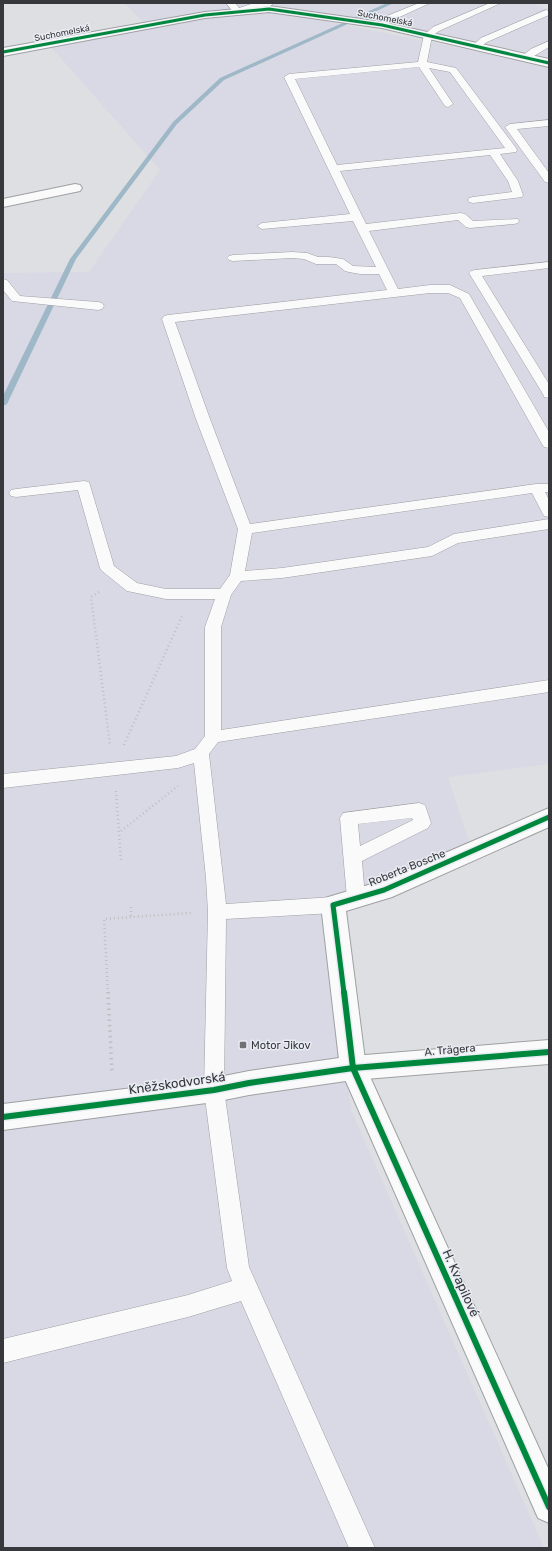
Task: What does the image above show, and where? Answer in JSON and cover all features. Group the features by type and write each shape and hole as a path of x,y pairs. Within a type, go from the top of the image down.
{"street":[{"name":"Suchomelská","path":"3,52 205,15 269,9 382,25 549,63"},
{"path":"3,203 75,188"},
{"name":"Roberta Bosche","path":"333,905 384,890 549,817"},
{"path":"333,905 353,1068"},
{"name":"A. Trägera","path":"353,1068 549,1052"},
{"name":"Kněžskodvorská","path":"3,1117 214,1090 249,1083 353,1068"},
{"name":"H. Kvapilové","path":"353,1068 549,1507"}],"lane":[{"path":"230,3 238,12 251,6 270,3"},
{"path":"382,25 390,18 426,3"},
{"path":"448,104 422,64 428,35 436,29 497,3"},
{"path":"477,46 484,40 546,13"},
{"path":"526,57 534,51 549,44"},
{"path":"334,168 512,150 453,70 422,64 289,76 394,293"},
{"path":"549,123 510,127 549,180"},
{"path":"473,200 518,195 513,181 494,152"},
{"path":"363,228 461,216 470,225 514,221"},
{"path":"262,226 356,217"},
{"path":"233,258 292,255 307,256 316,261 339,261 349,269 360,271 383,270"},
{"path":"549,265 475,273 549,394"},
{"path":"3,282 16,298 98,306"},
{"path":"362,1548 238,1268 214,1090 217,912 216,878 202,760 213,737 213,627 224,594 237,576 245,529 203,419 168,319 430,289 450,289 465,296 549,444"},
{"path":"16,493 84,485 107,568 119,578 132,587 166,594 224,594"},
{"path":"245,529 542,488 549,513"},
{"path":"237,576 282,573 432,551 454,539 549,524"},
{"path":"213,737 549,686"},
{"path":"3,779 202,760"},
{"path":"352,858 356,898"},
{"path":"217,912 333,905"},
{"path":"3,1351 188,1306 246,1288"}],"path":[{"path":"119,578 91,597 113,769 120,831 121,861"},
{"path":"113,769 192,594"},
{"path":"120,831 202,760"},
{"path":"131,907 131,918"},
{"path":"112,1077 104,919 217,912"}],"shaded area":[{"path":"124,3 531,3 549,10 549,57 386,24 270,10 549,66 549,764 448,777 470,845 379,884 324,900 351,1110 544,1548 3,1548 3,273 89,272 160,170 51,47 150,29"}],"waterway":[{"path":"3,404 73,259 175,123 222,79 391,3"}],"cycle path":[{"path":"3,52 205,15 269,9 382,25 549,63"},
{"path":"549,817 384,890 333,905 353,1068 549,1507"},
{"path":"3,1117 214,1090 249,1083 353,1068 549,1052"}],"place":[{"name":"Motor Jikov","path":"243,1045"}]}
